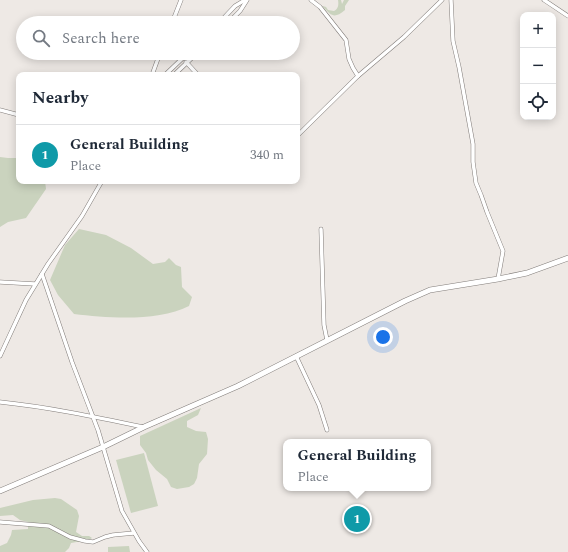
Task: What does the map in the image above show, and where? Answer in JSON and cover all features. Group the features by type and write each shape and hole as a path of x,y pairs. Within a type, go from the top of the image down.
{"main road":[{"path":"0,491 103,447 144,427 238,386 405,301 430,290 527,274 568,258"}],"street":[{"path":"175,16 181,0"},
{"path":"225,16 235,6 246,0"},
{"path":"235,16 240,11 246,0"},
{"path":"311,0 320,7 346,40 349,59 358,76"},
{"path":"300,133 358,76 404,37 442,0"},
{"path":"450,0 453,40 473,144 473,162 476,183 503,251 498,279"},
{"path":"544,0 568,16"},
{"path":"229,12 232,16"},
{"path":"153,72 157,60"},
{"path":"167,72 181,60"},
{"path":"177,72 187,62 195,72"},
{"path":"0,110 16,114"},
{"path":"0,356 35,284 82,216 100,184"},
{"path":"321,229 324,325 327,340"},
{"path":"42,274 98,430 122,511 134,533 147,552"},
{"path":"0,282 35,284"},
{"path":"296,356 319,405 327,430"},
{"path":"0,402 23,404 144,427"},
{"path":"0,522 49,526 70,537 85,542 93,542 113,535 134,533"}],"green space":[{"path":"338,0 341,0 342,4 344,0 349,0 345,6 345,10 338,15 331,14 323,7 334,11 338,7"},
{"path":"0,157 16,158 16,184 45,184 46,189 26,218 8,222 0,227"},
{"path":"79,229 106,235 131,248 153,264 165,262 169,258 176,265 181,267 182,287 192,297 189,306 163,315 148,317 102,317 74,314 58,295 50,280 65,245"},
{"path":"201,408 198,415 187,421 187,427 196,431 206,432 208,439 207,454 199,464 197,478 194,484 189,487 177,489 171,487 167,479 156,470 148,460 146,453 140,445 140,436"},
{"path":"144,453 158,506 131,513 116,460"},
{"path":"55,498 61,499 77,510 79,516 76,532 82,536 89,536 92,538 89,540 71,543 65,552 0,552 0,546 7,543 12,530 28,529 28,522 20,520 13,515 0,516 0,508 33,500"},
{"path":"129,546 130,552 108,552 108,547"}],"place":[{"name":"General Building","path":"357,519"}]}
